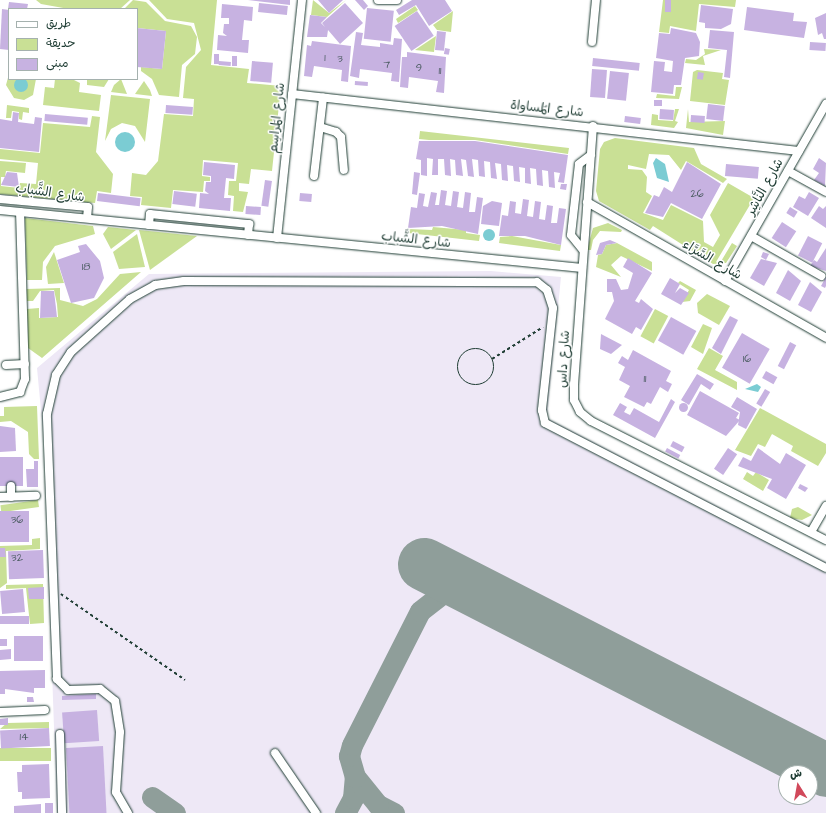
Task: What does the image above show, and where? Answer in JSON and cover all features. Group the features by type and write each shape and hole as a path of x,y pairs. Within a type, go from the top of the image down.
{"street":[{"name":"شارع المَراسِم","path":"277,238 302,0"},
{"path":"378,0 397,0"},
{"path":"592,42 596,0"},
{"name":"شارع المُساواة","path":"292,94 593,126 799,151"},
{"path":"314,176 323,98"},
{"name":"شارع النَّاشِر","path":"725,281 826,104"},
{"name":"شارع داس","path":"593,126 583,250 574,400 580,412 591,421 826,540"},
{"path":"320,127 336,132 341,137 344,170"},
{"path":"583,250 571,235 579,164 591,154"},
{"path":"788,171 826,192"},
{"name":"شارع الشَّباب","path":"0,198 88,207 87,218"},
{"name":"شارع السَّرَّاء","path":"587,202 826,338"},
{"name":"شارع الشَّباب","path":"0,210 582,268"},
{"path":"0,396 13,396 24,386 25,364 20,212"},
{"path":"751,236 821,276"},
{"path":"128,813 117,796 120,732 115,702 100,689 68,690 57,679 47,414 51,388 71,352 146,289 184,281 524,279 537,282 547,290 552,302 542,415 548,426 826,568"},
{"path":"6,365 25,364"},
{"path":"11,486 11,497"},
{"path":"0,497 36,496"},
{"path":"811,532 826,506"},
{"path":"14,703 15,712"},
{"path":"0,712 45,710"},
{"path":"60,734 62,813"},
{"path":"275,753 316,813"}],"path":[{"path":"492,359 551,322"},
{"path":"482,351 492,359 493,371 486,381 475,385 460,375 458,363 465,353 482,351"},
{"path":"53,588 185,680"}],"shaded area":[{"path":"491,271 561,277 547,418 826,562 826,813 57,813 44,443 37,368 149,274"}],"green space":[{"path":"36,0 130,0 121,8 63,8 41,4"},
{"path":"133,0 146,2 165,21 191,26 197,37 195,54 182,65 179,97 159,95 152,79 141,71 141,67 162,69 166,31 138,28 138,8 125,8"},
{"path":"149,0 217,0 211,65 249,69 247,83 281,86 272,171 251,169 249,184 239,183 239,191 248,192 243,212 233,211 234,196 228,195 229,181 236,181 238,163 203,160 202,176 210,177 210,181 204,181 203,192 173,190 171,208 141,205 142,197 130,196 132,173 146,175 158,161 164,114 193,116 194,99 183,98 186,67 201,50 194,23 167,19"},
{"path":"313,0 329,13 346,0 327,17 311,15"},
{"path":"663,0 736,0 735,7 699,4 696,31 670,26 669,33 659,32"},
{"path":"415,6 418,10 398,23 396,19"},
{"path":"453,11 451,32 437,30 433,25"},
{"path":"436,36 434,52 415,50"},
{"path":"704,49 721,50 703,56 705,65 685,63 686,59 696,60 705,54"},
{"path":"697,70 723,73 722,79 729,80 725,105 690,101 693,72"},
{"path":"8,78 8,80 36,80 33,95 24,100 14,98 6,85"},
{"path":"55,80 74,80 80,83 79,92 101,95 99,111 43,105 45,87 54,88"},
{"path":"87,80 108,80 104,87 87,85"},
{"path":"121,80 127,94 111,92 114,85"},
{"path":"144,81 150,90 152,96 135,94"},
{"path":"676,87 682,87 679,99 656,98 657,94 675,96"},
{"path":"111,95 150,99 145,142 135,126 122,123 111,129 105,141"},
{"path":"7,105 29,108 29,113 23,112 22,120 19,119 19,112 12,111 11,118 6,118"},
{"path":"675,109 679,109 675,121 678,122 674,128 651,125 652,114 658,115 658,120 673,121"},
{"path":"688,109 689,122 725,121 723,135 686,128"},
{"path":"92,116 100,117 96,152 113,174 111,193 97,191 95,203 0,194 0,161 26,163 25,173 6,171 5,177 1,177 1,186 19,188 20,183 36,184 38,163 0,159 0,149 40,153 43,123 90,127"},
{"path":"420,131 569,148 568,154 475,140 419,139"},
{"path":"615,138 694,148 701,164 727,179 723,183 686,161 681,170 669,155 649,154 646,169 628,165 628,169 642,170 647,177 646,192 652,196 643,213 663,220 671,205 703,221 704,242 713,247 720,235 710,215 728,183 754,198 716,262 720,263 732,243 737,246 726,263 713,264 653,226 650,230 599,201 596,191 600,149 604,142"},
{"path":"25,218 93,226 95,234 55,246 43,262 42,280 27,280"},
{"path":"608,223 622,230 621,232 600,231 593,240 591,250 587,250 593,228"},
{"path":"108,227 136,230 111,249 103,234"},
{"path":"433,227 466,230 466,233 480,235 479,241 408,233 408,229 432,230"},
{"path":"139,230 197,236 150,270"},
{"path":"137,234 145,267 119,269 113,252"},
{"path":"512,236 561,245 560,251 499,243 500,237"},
{"path":"617,243 652,262 652,271 621,256 611,265 621,277 596,267 598,255 602,254 606,245"},
{"path":"54,252 64,283 48,284 46,267"},
{"path":"141,272 42,358 28,348 27,309 39,308 39,318 58,317 54,290 40,291 33,301 27,301 26,289 60,288 60,300 83,306 97,299 120,274"},
{"path":"680,281 696,290 690,301 682,302 689,290 678,283"},
{"path":"707,294 730,306 719,325 698,313 697,303"},
{"path":"655,309 668,316 654,343 640,336"},
{"path":"703,324 712,328 703,354 691,347"},
{"path":"709,348 723,356 715,370 737,382 737,390 697,369"},
{"path":"37,406 39,459 34,459 29,454 28,432 11,421 0,422 0,416 4,416 4,407"},
{"path":"760,408 826,444 826,453 818,466 791,451 793,446 772,434 765,447 758,444 751,456 735,450"},
{"path":"747,472 753,476 756,472 769,480 763,491 743,479"},
{"path":"38,500 39,507 1,512 0,505"},
{"path":"798,507 812,515 802,520 790,518 792,509"},
{"path":"40,538 40,549 6,551 7,583 0,588 0,546 32,545 32,539"},
{"path":"43,584 44,623 30,624 26,588 6,589 6,585"},
{"path":"49,722 49,728 0,729 7,723"},
{"path":"0,748 51,748 51,761 0,761"}],"water":[{"path":"16,80 26,80 28,82 28,88 24,92 18,92 14,88 14,82"},
{"path":"125,132 132,135 135,142 132,149 125,152 118,149 115,142 118,135"},
{"path":"656,158 665,164 669,182 657,178 653,163"},
{"path":"489,229 493,231 495,235 493,239 489,241 485,239 483,235 485,231"},
{"path":"757,384 761,387 758,392 745,389"}],"building":[{"path":"248,0 290,0 290,5"},
{"path":"318,0 343,0 329,13"},
{"path":"355,0 363,0 368,6 364,10"},
{"path":"412,0 445,0 452,11 429,26 416,5 399,15 396,10"},
{"path":"665,0 671,0 671,12 665,12"},
{"path":"9,2 28,4 27,8 8,8"},
{"path":"259,3 288,6 287,15 258,12"},
{"path":"345,3 363,23 340,44 328,30 327,37 307,37 310,15 327,17 321,23 325,27 322,23"},
{"path":"222,4 253,7 252,21 244,20 242,40 249,40 248,53 217,50 218,35 227,36 223,33 224,24 229,24 229,18 221,18"},
{"path":"701,5 733,9 731,24 721,29 705,28 705,23 699,22"},
{"path":"747,7 794,13 793,21 807,22 804,38 744,30"},
{"path":"367,8 394,11 391,42 364,39"},
{"path":"2,9 8,10 8,50 0,49"},
{"path":"417,11 434,36 411,51 395,26"},
{"path":"826,13 826,39 824,39 822,33 818,35 815,18"},
{"path":"138,28 166,31 162,69 138,67"},
{"path":"671,28 696,33 700,42 699,56 685,58 681,85 674,85 673,94 651,92 654,61 665,62 664,71 672,72 673,61 656,58 659,33 670,34"},
{"path":"710,30 734,32 730,78 724,77 727,50 708,48"},
{"path":"437,31 446,32 444,51 435,50"},
{"path":"356,32 363,33 361,45 380,47 380,43 393,45 394,38 402,39 399,82 391,81 392,73 360,69 359,78 350,76"},
{"path":"312,41 351,46 348,82 341,81 342,70 314,66 312,77 304,76 307,45 311,46"},
{"path":"810,42 826,43 825,51 809,50"},
{"path":"445,48 450,49 449,55 444,54"},
{"path":"407,52 446,57 444,93 436,92 438,81 409,77 408,88 400,87 402,57 407,57"},
{"path":"214,54 219,54 219,64 214,64"},
{"path":"232,56 237,56 237,66 232,66"},
{"path":"593,58 640,63 639,71 592,66"},
{"path":"219,61 231,62 231,66 219,65"},
{"path":"252,61 273,63 271,83 250,81"},
{"path":"592,69 607,70 605,98 590,97"},
{"path":"610,71 629,73 626,101 607,99"},
{"path":"698,72 704,73 703,80 697,79"},
{"path":"355,81 368,82 368,86 355,85"},
{"path":"654,100 662,100 662,106 654,106"},
{"path":"708,104 725,106 723,121 706,119"},
{"path":"166,105 193,107 192,115 165,113"},
{"path":"660,109 674,110 673,120 659,119"},
{"path":"13,112 19,113 18,122 34,124 35,117 42,118 39,152 0,148 0,119 12,121"},
{"path":"45,114 88,118 87,125 44,121"},
{"path":"691,115 705,116 704,123 691,122"},
{"path":"625,116 641,118 640,124 624,122"},
{"path":"419,141 475,141 568,155 564,183 558,182 560,173 554,172 555,188 549,187 548,171 542,170 543,186 537,185 536,169 530,168 531,184 525,183 525,168 519,167 520,182 514,181 513,166 507,165 508,181 502,180 501,164 495,163 497,179 491,178 490,162 484,161 485,177 479,176 478,160 472,159 474,177 468,176 466,160 461,159 463,176 456,175 455,160 450,159 451,176 445,175 444,159 438,159 438,175 432,175 433,159 427,158 427,176 421,175 421,160 416,159"},
{"path":"819,158 826,163 825,186 814,180 819,173 813,169"},
{"path":"204,162 235,165 234,179 226,178 224,198 231,198 230,211 199,208 200,193 209,194 205,191 206,182 211,182 211,176 203,175"},
{"path":"687,162 721,184 702,219 671,203 663,217 645,213 654,195 659,197 664,187 672,192"},
{"path":"726,164 759,167 758,179 725,176"},
{"path":"7,172 17,173 19,187 1,185"},
{"path":"414,172 420,173 417,195 412,194"},
{"path":"265,180 272,181 268,207 261,206"},
{"path":"561,184 567,184 566,190 560,189"},
{"path":"441,190 447,191 445,205 451,206 453,191 459,192 457,207 463,208 465,192 471,193 469,212 475,212 477,197 483,198 478,234 442,226 408,228 411,207 417,208 419,193 425,194 423,206 428,207 431,192 437,193 435,205 439,205"},
{"path":"174,191 197,194 195,207 172,204"},
{"path":"809,192 819,198 808,216 793,207 799,196 805,199"},
{"path":"98,193 141,198 140,206 97,201"},
{"path":"300,193 312,194 311,202 299,201"},
{"path":"523,199 529,200 527,216 533,217 535,201 541,202 539,219 545,220 547,205 553,206 551,223 557,223 559,208 566,209 561,245 525,236 499,236 502,215 508,216 510,201 516,202 515,213 521,214"},
{"path":"492,201 502,203 499,226 481,224 483,206"},
{"path":"246,206 261,207 260,215 245,214"},
{"path":"819,206 823,209 826,206 826,228 811,218"},
{"path":"790,207 798,212 794,218 786,213"},
{"path":"782,222 796,231 786,247 772,238"},
{"path":"808,236 822,243 812,263 798,256"},
{"path":"610,240 617,243 606,245 602,254 596,255 600,243"},
{"path":"86,244 100,261 104,278 94,298 71,303 57,260 80,252 78,246"},
{"path":"826,248 826,271 810,266 814,260 817,262"},
{"path":"763,252 769,254 766,260 761,257"},
{"path":"628,258 652,273 635,301 639,303 641,299 653,309 641,330 636,327 632,334 605,319 614,301 612,292 607,292 607,279 616,279 621,290 628,289 633,273 623,267"},
{"path":"761,259 777,263 764,286 750,278"},
{"path":"788,270 801,281 790,301 776,293"},
{"path":"826,277 826,286 825,288 821,286"},
{"path":"670,278 680,284 675,293 680,288 689,293 681,305 661,294"},
{"path":"810,282 822,292 811,312 798,305"},
{"path":"41,291 54,291 57,317 40,318"},
{"path":"730,316 738,320 721,354 712,348"},
{"path":"671,317 696,331 683,355 658,341"},
{"path":"742,333 770,349 750,384 722,368"},
{"path":"601,334 622,345 611,354 600,349"},
{"path":"790,342 796,345 784,369 778,366"},
{"path":"633,350 671,371 666,381 672,384 668,392 660,387 651,404 647,402 644,407 624,397 630,386 619,380 625,367 618,363 622,356 628,360"},
{"path":"766,371 777,377 773,384 762,378"},
{"path":"697,374 714,384 710,390 701,384 689,405 681,400"},
{"path":"765,389 770,392 761,407 756,404"},
{"path":"700,391 739,413 736,418 740,420 726,436 687,415"},
{"path":"737,397 757,409 746,429 738,425 740,412 731,407"},
{"path":"671,399 675,402 655,438 613,415 620,403 627,407 624,412 630,415 634,408 659,422"},
{"path":"683,402 688,407 683,412 678,407"},
{"path":"0,426 15,428 16,451 0,452"},
{"path":"673,441 685,447 682,452 670,446"},
{"path":"667,448 680,455 678,459 665,452"},
{"path":"728,448 737,454 723,475 714,469"},
{"path":"758,448 780,464 786,453 806,465 786,499 767,488 772,479 738,466 743,457 751,461"},
{"path":"0,457 23,457 23,486 0,486"},
{"path":"34,461 38,461 38,487 27,487 26,469 34,469"},
{"path":"800,484 808,488 805,492 798,488"},
{"path":"0,511 29,511 29,542 0,542"},
{"path":"0,548 5,548 6,557 0,557"},
{"path":"43,550 44,578 9,579 8,551"},
{"path":"44,587 44,599 29,599 28,588"},
{"path":"23,589 25,612 2,614 0,591"},
{"path":"0,616 29,616 29,624 0,624"},
{"path":"14,636 43,636 43,661 14,661"},
{"path":"0,639 7,639 7,646 0,646"},
{"path":"11,649 11,659 0,660 0,650"},
{"path":"45,670 45,688 34,688 34,693 5,689 5,694 0,694 0,671"},
{"path":"96,694 96,699 62,700 62,696"},
{"path":"27,697 33,697 34,702 27,702"},
{"path":"97,710 99,741 64,743 62,712"},
{"path":"8,718 8,725 0,725 0,719"},
{"path":"49,728 50,746 1,749 0,731"},
{"path":"103,746 107,813 69,813 66,748"},
{"path":"49,764 50,798 22,799 22,792 18,792 17,772 22,772 22,765"},
{"path":"45,803 53,803 53,813 45,813"},
{"path":"41,804 41,813 14,813 14,806"}],"taxiway":[{"path":"394,813 378,805 355,777 349,756 352,745 420,611 443,593 464,590 485,594"},
{"path":"345,813 353,798 355,777"},
{"path":"152,797 175,813"}],"runway":[{"path":"424,564 826,770"}]}
